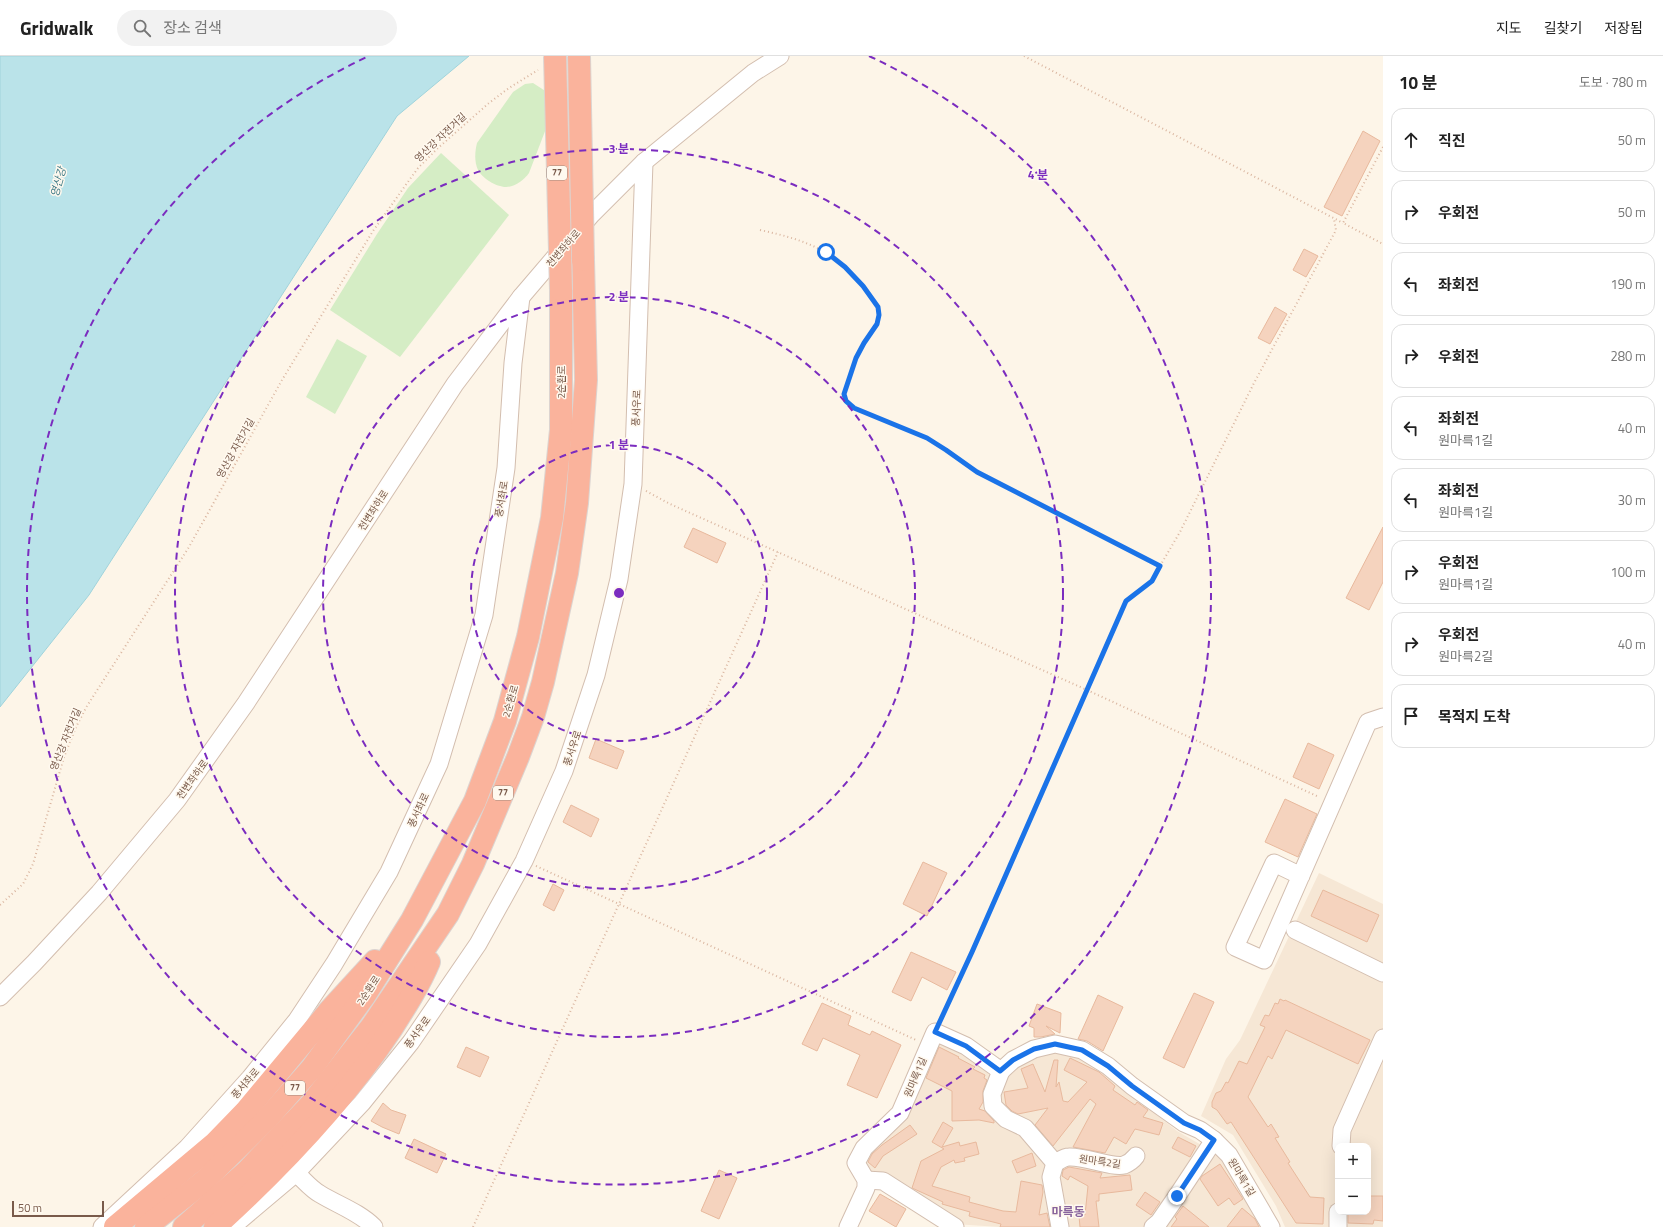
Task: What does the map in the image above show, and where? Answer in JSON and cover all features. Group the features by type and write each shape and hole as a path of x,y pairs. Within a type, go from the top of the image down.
{"highway":[{"name":"77","path":"184,1227 246,1172 311,1104 372,1026 448,914 473,864 515,764 532,717 543,682 566,573 578,503 586,380 579,56"},
{"name":"2순환로","path":"146,1227 203,1182 267,1119 307,1074 365,996 412,920 475,801 505,721 528,637 552,518 561,430 561,290 549,61"},
{"path":"215,1227 260,1186 329,1111 372,1058 415,990 426,968 448,914"},
{"path":"116,1227 216,1143 246,1112 330,1010 412,920"}],"street":[{"name":"천변좌하로","path":"0,997 99,893 177,800 246,703 455,384 521,297 591,215 644,162 753,73 780,56"},
{"name":"풍서우로","path":"232,1227 296,1173 362,1103 411,1042 478,944 524,861 564,771 596,675 619,579 633,484 644,162"},
{"name":"풍서좌로","path":"102,1227 187,1148 250,1078 297,1020 334,964 388,872 439,764 484,615 506,468 512,363 521,297"},
{"path":"1301,876 1274,863 1235,947 1264,960 1301,876 1368,722 1383,716"},
{"path":"1294,930 1383,973"},
{"path":"1341,1143 1342,1130 1383,1038"},
{"path":"932,1039 966,1046 1000,1071 992,1094 993,1106 1006,1119 1025,1128 1055,1163 1051,1177 1060,1227"},
{"name":"원마륵1길","path":"866,1180 856,1163 864,1148 900,1113 932,1039"},
{"name":"원마륵1길","path":"1000,1071 1013,1060 1034,1049 1055,1044 1082,1050 1108,1066 1132,1086 1184,1123 1200,1130 1214,1140 1229,1155 1271,1227"},
{"path":"1153,1227 1159,1222 1214,1140"},
{"name":"원마륵2길","path":"1055,1163 1067,1157 1086,1158 1097,1162 1123,1166 1136,1156"},
{"path":"296,1173 318,1193 349,1209 367,1220 374,1227"},
{"path":"848,1227 866,1188 866,1180 883,1181 955,1227"},
{"path":"1338,1215 1338,1227"}],"path":[{"path":"1024,56 1383,244"},
{"name":"영산강 자전거길","path":"0,905 23,884 33,864 64,757 76,727 87,706 189,548 282,380 373,231 418,168 438,148 489,103 549,61"},
{"path":"1342,223 1383,147"},
{"path":"524,861 618,904 932,1039 972,952 1126,601 1152,581 1180,532 1254,385 1336,230 1334,219"},
{"path":"760,230 811,244 826,252 850,272 863,286 878,307 879,315 877,324 856,358 844,394 846,401 854,408 927,438 977,472 1160,566"},
{"path":"633,484 670,504 1087,690 1332,804"},
{"path":"473,1227 778,552"}],"shaded area":[{"path":"1319,873 1383,904 1383,1227 1285,1227 1276,1206 1233,1135 1201,1116 1226,1059 1240,1040"},
{"path":"937,1040 954,1048 984,1068 993,1080 1032,1055 1062,1051 1094,1065 1177,1131 1203,1146 1150,1222 1143,1227 1000,1227 954,1224 892,1181 868,1170 861,1162"},
{"path":"1215,1152 1263,1218 1264,1227 1160,1227"}],"green space":[{"path":"533,83 550,94 547,126 527,176 513,186 502,187 486,179 478,170 475,156 477,143 513,92 525,84"},
{"path":"441,153 509,215 400,357 330,310 377,234 408,188"},
{"path":"337,339 367,356 335,414 306,397"}],"water":[{"name":"영산강","path":"0,56 469,56 397,116 89,595 0,707"}],"building":[{"path":"1363,131 1380,141 1342,216 1324,207"},
{"path":"1304,249 1318,256 1306,277 1293,270"},
{"path":"1275,307 1287,314 1270,344 1258,338"},
{"path":"1383,527 1383,582 1369,610 1346,598"},
{"path":"693,528 726,543 717,563 684,547"},
{"path":"596,739 624,751 617,769 589,758"},
{"path":"1308,743 1334,755 1319,789 1293,777"},
{"path":"1285,799 1317,814 1298,857 1265,842"},
{"path":"571,805 599,819 591,837 563,822"},
{"path":"923,862 947,873 927,916 903,904"},
{"path":"553,884 564,890 554,911 543,905"},
{"path":"1323,890 1379,915 1367,942 1311,916"},
{"path":"911,952 956,972 947,990 922,977 911,1001 892,992"},
{"path":"1194,993 1214,1002 1184,1068 1163,1058"},
{"path":"1098,995 1123,1007 1103,1051 1087,1041 1078,1039"},
{"path":"1280,999 1370,1040 1358,1064 1286,1030 1272,1059 1268,1056 1248,1097 1268,1127 1271,1124 1279,1137 1275,1138 1290,1162 1288,1163 1310,1197 1324,1198 1323,1224 1296,1223 1231,1122 1227,1124 1217,1110 1212,1107 1212,1102 1216,1093 1221,1091 1226,1082 1228,1083 1239,1061 1247,1064 1265,1027 1260,1025 1265,1015 1269,1016 1275,1003 1278,1004"},
{"path":"822,1003 851,1016 848,1025 870,1035 872,1031 901,1045 877,1098 847,1085 860,1055 823,1038 817,1051 802,1044"},
{"path":"1037,1004 1061,1013 1060,1033 1046,1026 1055,1034 1034,1037 1034,1028 1029,1026"},
{"path":"466,1047 489,1057 480,1077 457,1067"},
{"path":"939,1047 959,1057 958,1058 975,1067 973,1069 985,1075 984,1078 987,1080 983,1091 983,1102 979,1109 985,1111 994,1123 979,1120 952,1121 952,1091 926,1078"},
{"path":"1070,1058 1099,1072 1115,1086 1113,1090 1135,1105 1137,1102 1148,1110 1143,1117 1163,1123 1159,1135 1135,1129 1126,1144 1114,1137 1105,1153 1073,1147 1096,1104 1090,1099 1053,1146 1035,1125 1048,1108 1018,1114 1006,1105 1004,1092 1028,1088 1021,1069 1033,1064 1045,1092 1054,1060 1058,1060 1056,1087 1059,1082 1063,1101 1068,1102 1087,1082 1064,1070"},
{"path":"383,1103 391,1110 406,1115 399,1134 371,1121"},
{"path":"943,1122 953,1128 942,1147 959,1142 960,1146 976,1142 979,1154 964,1158 965,1161 955,1163 954,1160 941,1167 932,1186 970,1197 969,1202 1003,1211 1016,1212 1021,1181 1042,1185 1043,1192 1039,1215 1047,1213 1050,1227 1000,1227 1001,1224 969,1216 970,1212 942,1204 943,1202 912,1188 921,1161 944,1149 932,1142"},
{"path":"910,1125 917,1134 883,1156 875,1168 868,1162 872,1154 882,1145"},
{"path":"1178,1137 1196,1146 1190,1157 1172,1148"},
{"path":"414,1139 446,1154 437,1173 405,1158"},
{"path":"1032,1153 1036,1166 1017,1173 1012,1161"},
{"path":"1220,1164 1243,1199 1234,1205 1229,1198 1218,1206 1200,1179"},
{"path":"1069,1167 1102,1173 1100,1178 1130,1175 1132,1190 1099,1194 1099,1201 1096,1201 1099,1227 1080,1227 1079,1216 1085,1215 1088,1186 1070,1176 1068,1180 1062,1176 1063,1170"},
{"path":"719,1170 737,1178 719,1219 701,1211"},
{"path":"1145,1192 1160,1202 1151,1215 1136,1205"},
{"path":"880,1194 906,1209 896,1227 869,1211"},
{"path":"1371,1196 1383,1196 1383,1221 1374,1220 1373,1224 1348,1223 1348,1215 1371,1215"},
{"path":"1183,1206 1209,1227 1171,1227 1177,1219 1175,1217"},
{"path":"1242,1208 1255,1219 1259,1227 1227,1227"}],"district":[{"name":"마륵동","path":"1068,1212"}],"route":[{"path":"826,252 845,267 863,286 878,307 879,315 877,324 856,358 844,394 846,401 854,408 927,438 977,472 1160,566 1152,581 1126,601 972,952 935,1032 966,1046 1000,1071 1013,1060 1034,1049 1055,1044 1082,1050 1108,1066 1132,1086 1184,1123 1200,1130 1214,1140 1177,1196"}]}
